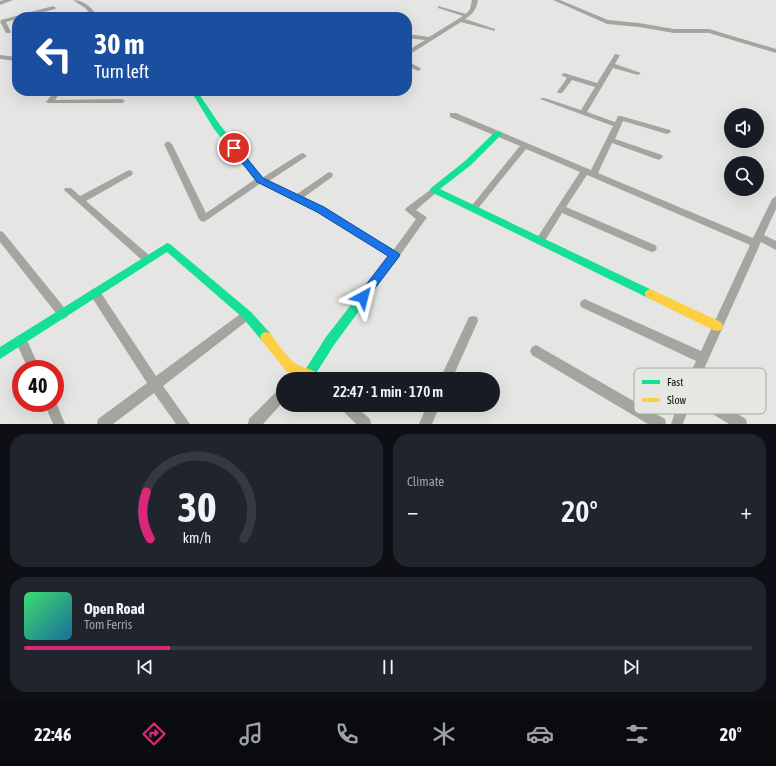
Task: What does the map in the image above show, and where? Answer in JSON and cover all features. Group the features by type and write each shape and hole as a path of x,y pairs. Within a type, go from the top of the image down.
{"street":[{"path":"0,3 10,0"},
{"path":"76,0 92,12"},
{"path":"412,49 467,16 473,9 475,0"},
{"path":"556,0 607,22 639,25 674,31 709,31 776,51"},
{"path":"440,7 467,16"},
{"path":"37,12 53,8"},
{"path":"8,32 1,22 12,19"},
{"path":"461,20 493,30"},
{"path":"412,37 430,39"},
{"path":"583,113 617,55"},
{"path":"0,57 12,58"},
{"path":"611,65 638,73"},
{"path":"412,66 418,69"},
{"path":"560,92 567,76 599,86"},
{"path":"54,96 50,102 122,101"},
{"path":"197,96 217,127 261,181 320,210 395,255"},
{"path":"543,99 617,125"},
{"path":"453,115 589,173 756,240 776,246"},
{"path":"540,242 561,209 589,173 611,140 621,118 667,132"},
{"path":"309,372 330,341 422,218 409,210 468,163 498,134"},
{"path":"611,140 659,157"},
{"path":"168,144 204,219 261,181 303,156"},
{"path":"473,209 524,146"},
{"path":"80,200 129,173"},
{"path":"298,198 329,175"},
{"path":"68,190 147,259"},
{"path":"434,190 717,326"},
{"path":"699,368 776,199"},
{"path":"561,209 652,248"},
{"path":"0,235 63,314"},
{"path":"0,353 167,247 247,315 291,368 298,372"},
{"path":"95,293 155,385 184,424"},
{"path":"586,304 703,358"},
{"path":"103,424 247,315"},
{"path":"449,372 473,321"},
{"path":"21,340 30,360"},
{"path":"536,351 634,409"},
{"path":"254,424 276,400"},
{"path":"54,412 59,424"},
{"path":"352,412 365,424"},
{"path":"425,424 431,412"},
{"path":"643,414 660,424"},
{"path":"677,424 680,414"},
{"path":"724,414 741,424"}],"traffic: fast":[{"path":"197,96 217,127 260,180 320,210 395,255 330,341 310,372"},
{"path":"498,134 468,163 434,190 650,294"},
{"path":"0,353 167,247 247,315 266,337"}],"traffic: slow":[{"path":"650,294 717,326"},
{"path":"266,337 291,368 303,372"}],"route":[{"path":"234,148 260,180 320,210 395,255 363,297"}]}
